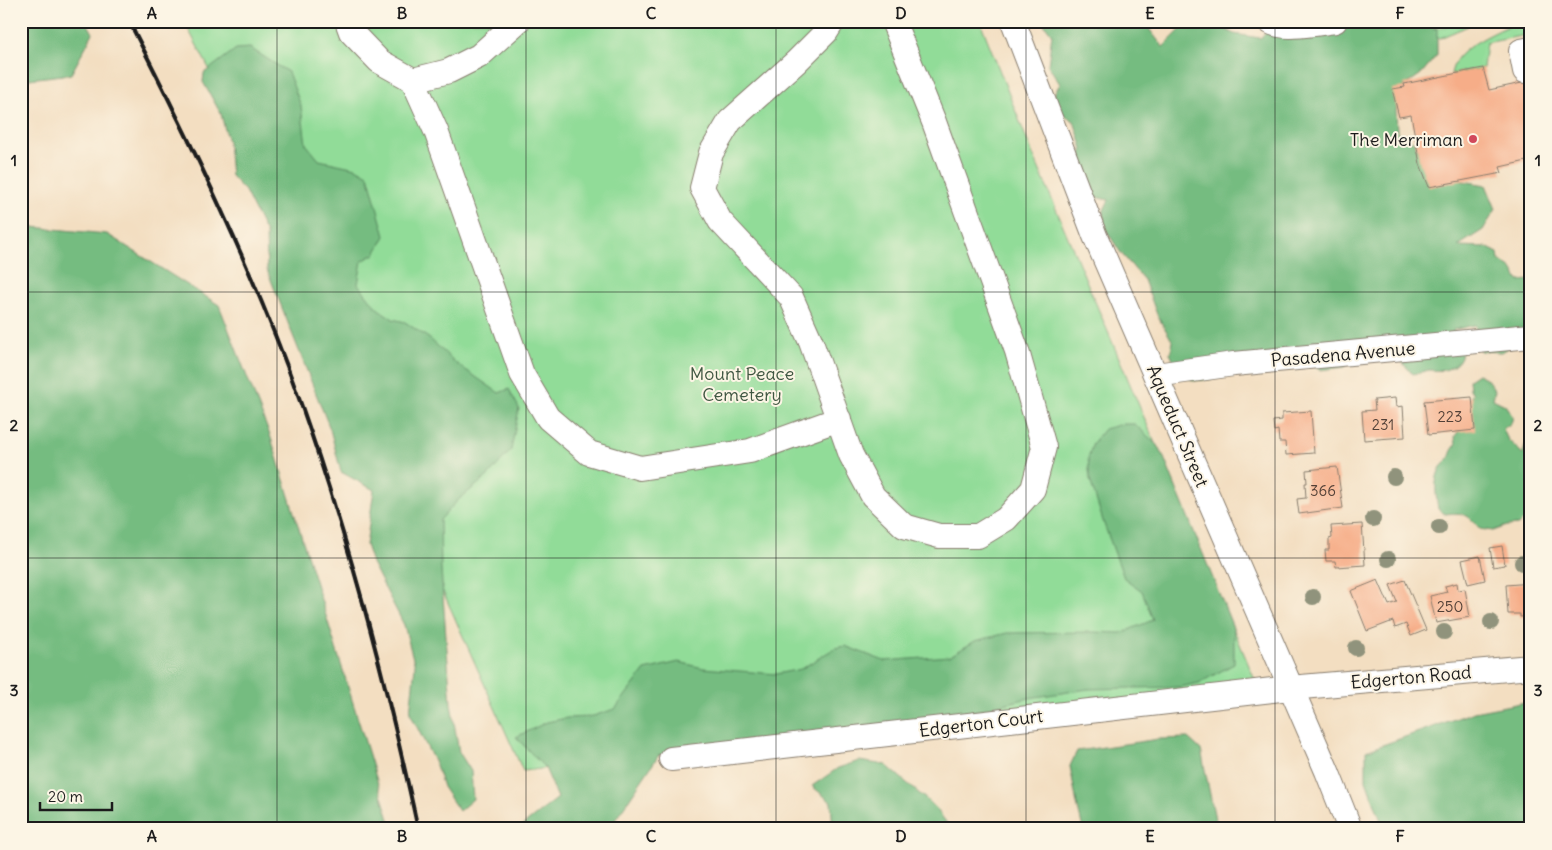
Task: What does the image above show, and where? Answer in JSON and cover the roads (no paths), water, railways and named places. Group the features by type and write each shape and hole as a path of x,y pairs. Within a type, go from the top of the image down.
{"street":[{"path":"347,21 350,32 379,61 413,80 436,132 522,374 548,418 589,453 640,468 750,451 839,419"},
{"path":"413,80 449,71 479,56 518,21"},
{"path":"833,21 826,32 796,62 730,121 711,154 702,188 720,221 791,298 811,342 851,455 873,496 904,526 940,536 978,536 1006,519 1032,488 1044,447 1017,351 934,122 893,21"},
{"name":"Aqueduct Street","path":"1012,21 1095,236 1350,829"},
{"path":"1277,24 1335,21"},
{"path":"1531,49 1521,51 1525,71 1531,70"},
{"name":"Pasadena Avenue","path":"1156,375 1234,364 1531,336"},
{"name":"Edgerton Road","path":"1290,688 1531,667"},
{"name":"Edgerton Court","path":"671,759 1290,688"}],"railway":[{"path":"129,21 176,115 243,258 301,404 336,509 366,615 394,721 418,829"}],"place":[{"name":"The Merriman","path":"1473,139"}],"park label":[{"name":"Mount Peace Cemetery","path":"742,383"}]}
